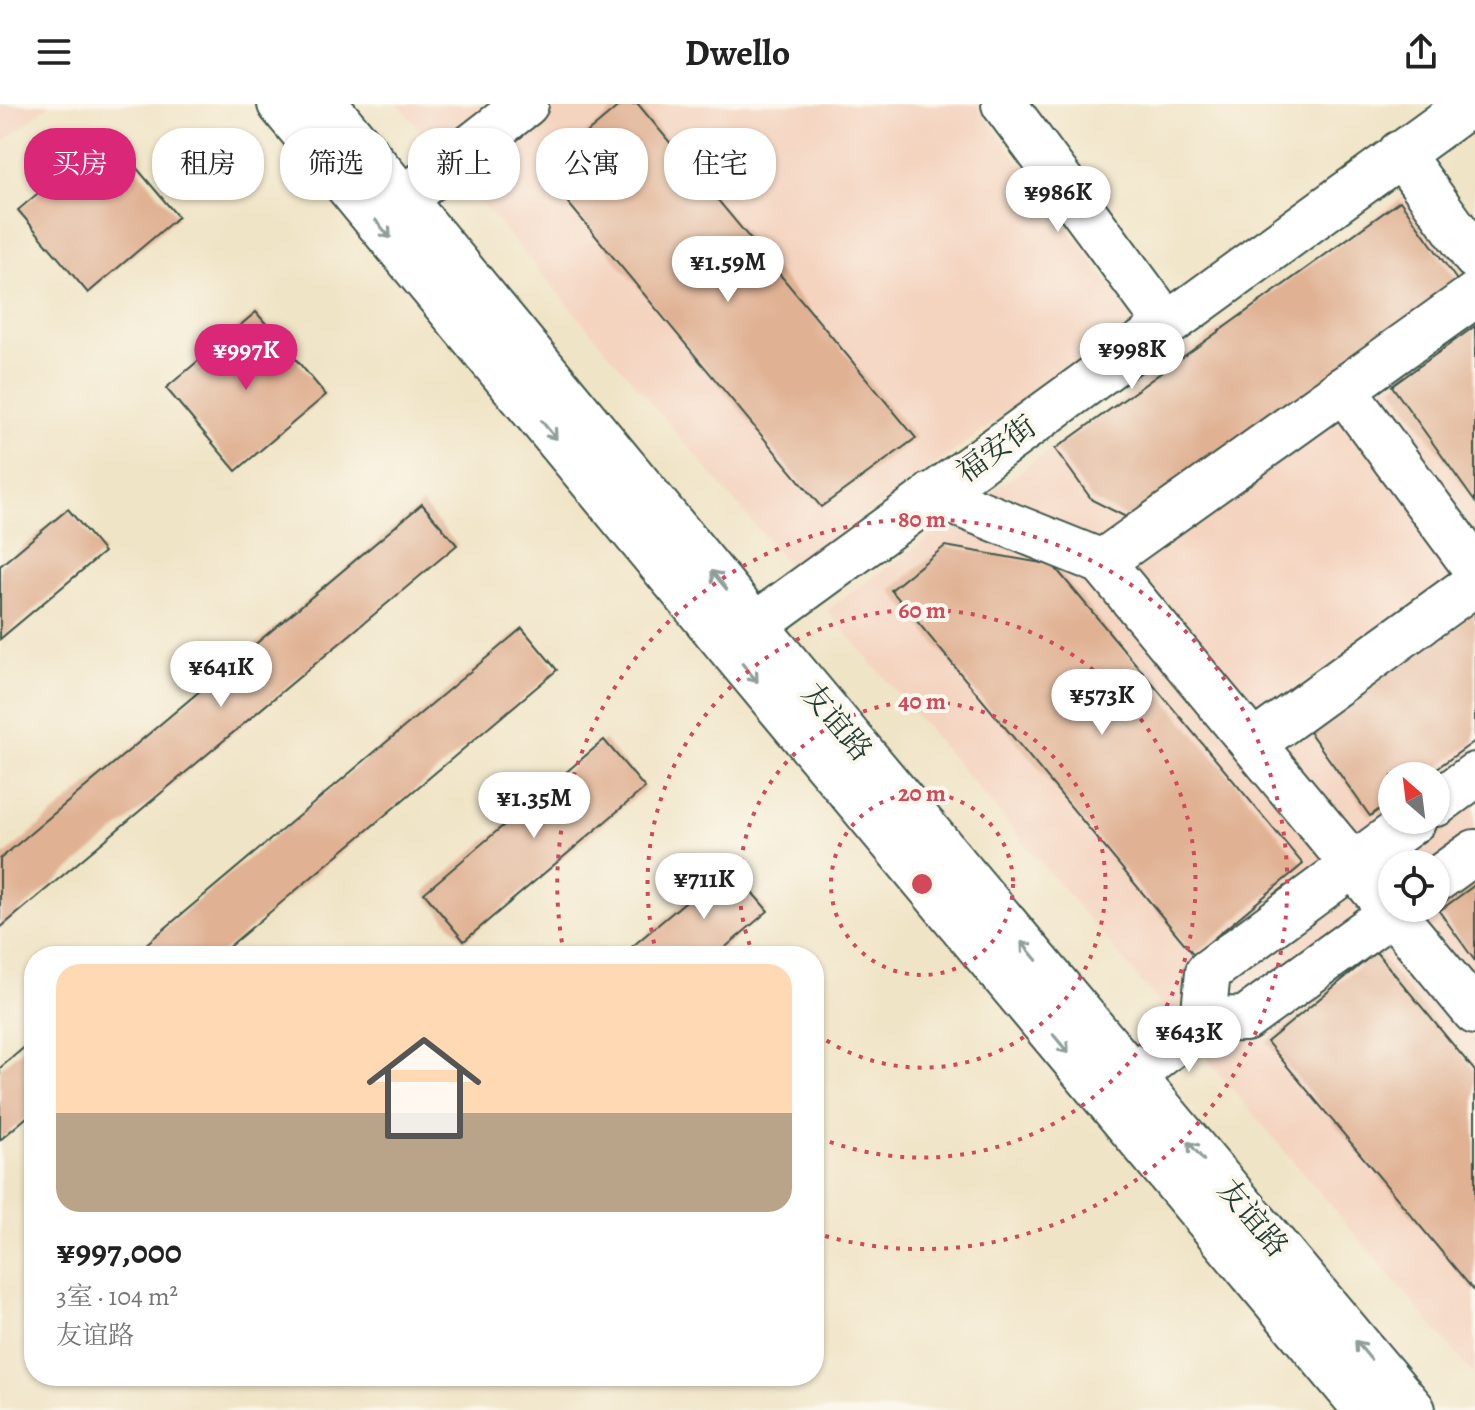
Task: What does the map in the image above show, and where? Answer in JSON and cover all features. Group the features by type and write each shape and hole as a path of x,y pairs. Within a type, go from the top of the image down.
{"main road":[{"name":"友谊路","path":"280,104 1366,1410"},
{"name":"友谊路","path":"325,104 755,625 1413,1410"},
{"path":"404,199 526,104"},
{"path":"1004,104 1167,324"},
{"name":"福安街","path":"755,625 1470,104"},
{"path":"1400,153 1475,257"},
{"path":"1102,562 1475,295"},
{"path":"1343,389 1475,568"},
{"path":"933,494 1102,562 1475,1012"},
{"path":"1253,744 1475,583"},
{"path":"1450,794 1475,775"},
{"path":"1203,1020 1208,972 1395,834"},
{"path":"1450,870 1475,852"},
{"path":"1133,1076 1203,1020 1245,1019 1379,922"}],"shaded area":[{"path":"0,104 50,104 0,145"},
{"path":"398,104 976,104 1136,321 791,568 479,200 520,200 520,128 418,128"},
{"path":"1411,190 1475,279 1475,1376 827,610"}],"building":[{"path":"621,104 638,104 664,135 664,200 718,200 916,438 821,507 566,200 648,200 648,128 593,128"},
{"path":"136,167 152,186 152,200 164,200 178,217 88,293 18,210 30,200 136,200"},
{"path":"1400,201 1464,290 1138,523 1092,500 1055,449"},
{"path":"256,312 326,395 236,471 166,388"},
{"path":"1475,326 1475,502 1392,386"},
{"path":"422,504 457,545 0,928 0,859"},
{"path":"68,509 104,552 0,639 0,566"},
{"path":"945,546 1053,565 1303,864 1194,955 891,590"},
{"path":"1475,609 1475,741 1446,762 1378,762 1378,810 1370,816 1308,730"},
{"path":"522,628 557,670 230,946 144,946"},
{"path":"604,740 645,788 464,941 424,893"},
{"path":"729,865 768,911 727,946 633,946"},
{"path":"1475,885 1475,961 1447,922 1450,922 1450,903"},
{"path":"1376,952 1475,1071 1475,1292 1267,1042"},
{"path":"24,1048 24,1120 0,1140 0,1068"}]}
